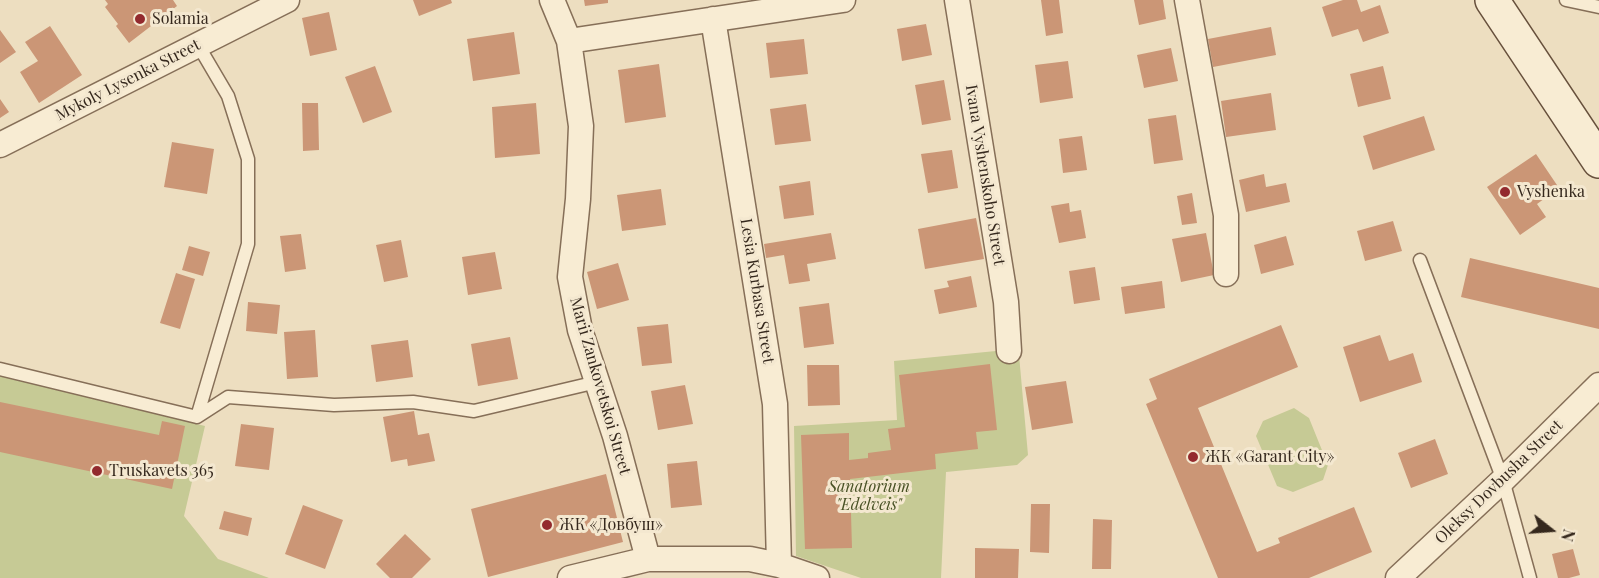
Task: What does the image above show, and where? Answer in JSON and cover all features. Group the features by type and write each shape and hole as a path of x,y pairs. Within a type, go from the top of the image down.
{"main road":[{"path":"1492,0 1593,145"}],"street":[{"name":"Mykoly Lysenka Street","path":"0,145 287,0"},
{"name":"Marii Zankovetskoi Street","path":"552,0 569,41 581,126 578,199 570,277 580,330 615,436 648,559"},
{"path":"569,41 843,0"},
{"name":"Ivana Vyshenskoho Street","path":"957,0 1006,302 1009,351"},
{"path":"1187,0 1226,215 1226,274"},
{"name":"Lesia Kurbasa Street","path":"713,19 775,404 779,565"},
{"name":"Oleksy Dovbusha Street","path":"1398,578 1503,480 1599,385"},
{"path":"570,578 648,559 750,559 779,565 818,578"}],"lane":[{"path":"1566,0 1599,7"},
{"path":"197,417 248,244 248,159 228,96 198,45"},
{"path":"1420,260 1503,480 1530,578"},
{"path":"0,369 197,417 228,397 334,405 413,402 474,411 597,382"}],"green space":[{"name":"Sanatorium \"Edelveis\"","path":"1006,350 1019,355 1028,455 1017,465 946,472 941,578 861,578 796,556 794,426 897,420 894,361"},
{"name":"Truskavets 365","path":"0,376 205,426 184,516 218,559 269,578 0,578"},
{"path":"1294,408 1309,418 1328,465 1323,480 1293,492 1277,486 1256,436 1263,421"}],"building":[{"path":"105,0 173,0 177,6 129,43 105,7 108,4"},
{"path":"413,0 451,0 452,3 419,16"},
{"path":"584,0 608,0 608,3 585,6"},
{"path":"1041,0 1059,0 1063,33 1046,36"},
{"path":"1134,0 1163,0 1166,19 1139,25"},
{"path":"1343,0 1357,0 1361,12 1380,5 1389,33 1363,42 1358,29 1332,37 1322,7"},
{"path":"329,12 337,50 310,56 302,18"},
{"path":"926,24 932,55 902,61 897,29"},
{"path":"50,26 82,75 39,103 20,72 38,61 25,42"},
{"path":"1271,27 1276,55 1213,67 1208,39"},
{"path":"0,30 16,52 0,63"},
{"path":"514,32 520,74 473,81 467,39"},
{"path":"804,39 808,74 770,78 766,43"},
{"path":"1171,48 1178,81 1144,88 1137,55"},
{"path":"1068,61 1073,98 1040,103 1035,65"},
{"path":"659,64 666,117 625,123 618,70"},
{"path":"375,66 392,112 363,123 345,77"},
{"path":"1383,66 1391,99 1358,107 1350,74"},
{"path":"944,80 951,120 922,125 915,85"},
{"path":"1271,93 1276,130 1226,137 1221,101"},
{"path":"0,99 9,112 0,118"},
{"path":"302,103 318,103 319,150 303,151"},
{"path":"536,103 540,154 495,158 492,107"},
{"path":"806,104 811,141 775,145 770,109"},
{"path":"1176,115 1183,160 1154,164 1148,119"},
{"path":"1424,116 1435,150 1373,170 1363,136"},
{"path":"1082,136 1087,170 1063,173 1059,139"},
{"path":"172,142 214,149 207,194 164,187"},
{"path":"952,150 958,188 928,193 921,154"},
{"path":"1536,154 1559,188 1537,204 1546,217 1520,235 1487,187"},
{"path":"1264,174 1266,187 1286,183 1290,202 1246,212 1239,180"},
{"path":"810,181 814,215 784,219 779,186"},
{"path":"661,189 666,225 622,231 617,195"},
{"path":"1192,193 1197,223 1182,225 1177,196"},
{"path":"1069,203 1070,212 1081,210 1086,238 1059,243 1051,206"},
{"path":"976,218 984,259 925,269 918,229"},
{"path":"1393,221 1402,251 1365,261 1357,231"},
{"path":"831,233 836,259 807,264 810,281 789,284 784,255 766,258 764,244"},
{"path":"1206,233 1214,275 1181,282 1172,239"},
{"path":"301,234 306,269 285,272 280,236"},
{"path":"1286,236 1294,265 1261,274 1254,245"},
{"path":"401,240 408,277 384,282 376,245"},
{"path":"189,246 210,252 203,276 182,270"},
{"path":"495,252 502,289 468,295 462,257"},
{"path":"1470,258 1599,288 1599,329 1461,297"},
{"path":"618,263 629,300 597,309 587,272"},
{"path":"1095,267 1100,300 1074,304 1069,271"},
{"path":"176,273 195,279 180,329 160,323"},
{"path":"971,276 977,307 939,314 934,290 949,287 947,281"},
{"path":"1162,281 1165,308 1125,314 1121,287"},
{"path":"248,302 280,305 277,334 246,331"},
{"path":"829,303 834,344 804,348 799,307"},
{"path":"668,324 672,363 642,366 637,327"},
{"name":"ЖК «Garant City»","path":"1281,325 1298,367 1198,408 1257,552 1280,543 1278,538 1354,507 1372,552 1309,578 1218,578 1146,404 1157,399 1149,379"},
{"path":"315,330 318,377 287,379 284,332"},
{"path":"1380,335 1389,361 1413,353 1422,382 1360,402 1343,347"},
{"path":"510,337 518,379 478,386 471,344"},
{"path":"408,340 413,377 376,382 371,345"},
{"path":"990,364 997,430 976,432 978,449 935,454 936,469 850,479 852,548 805,549 801,435 849,433 849,460 868,458 868,453 891,450 888,429 905,427 899,375"},
{"path":"807,365 839,365 840,405 808,406"},
{"path":"1066,381 1073,423 1032,430 1025,387"},
{"path":"685,385 693,424 658,430 651,391"},
{"path":"0,402 159,435 162,421 185,426 172,489 0,452"},
{"path":"414,411 418,435 429,433 435,461 408,466 407,459 391,462 383,417"},
{"path":"241,424 274,428 269,470 235,466"},
{"path":"1435,439 1448,474 1411,488 1398,453"},
{"path":"697,461 702,505 671,508 667,464"},
{"name":"ЖК «Довбуш»","path":"606,474 623,542 488,577 471,509"},
{"path":"1031,504 1050,504 1049,553 1030,552"},
{"path":"303,505 343,520 325,569 285,554"},
{"path":"224,511 252,518 248,536 219,529"},
{"path":"1093,519 1112,520 1111,569 1092,569"},
{"path":"405,534 431,559 412,578 390,578 376,564"},
{"path":"975,548 1019,549 1018,578 975,578"},
{"path":"1573,549 1580,575 1558,578 1552,554"}],"place":[{"name":"Solamia","path":"140,19"},
{"name":"Vyshenka","path":"1505,192"},
{"name":"ЖК «Garant City»","path":"1193,457"},
{"name":"Truskavets 365","path":"97,471"},
{"name":"ЖК «Довбуш»","path":"547,525"}]}
